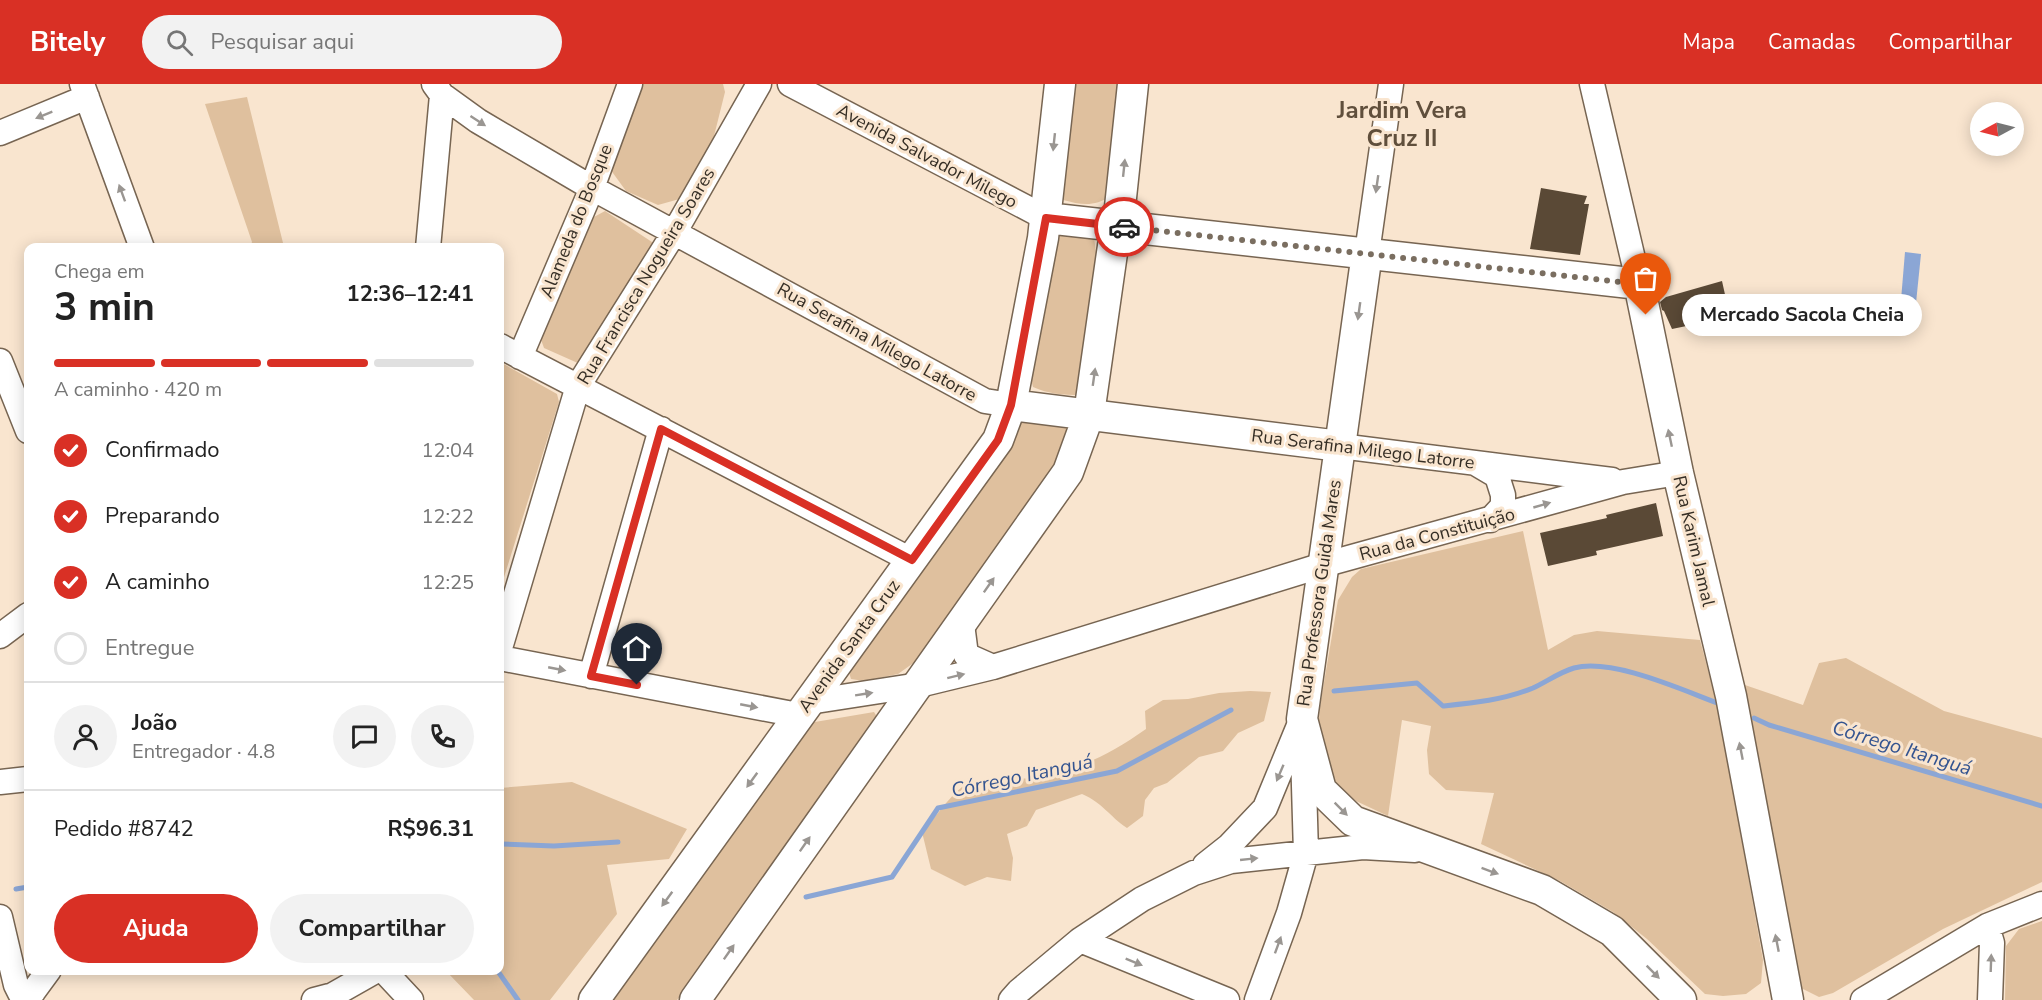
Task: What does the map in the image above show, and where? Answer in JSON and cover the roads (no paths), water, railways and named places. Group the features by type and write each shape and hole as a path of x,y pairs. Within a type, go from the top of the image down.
{"main road":[{"name":"Avenida Santa Cruz","path":"594,1000 998,440 1011,405 1046,218 1060,84"},
{"path":"695,1000 1068,472 1089,414 1113,246 1118,226 1133,84"},
{"name":"Avenida Salvador Milego","path":"1046,218 1367,253 1640,289"},
{"name":"Rua Professora Guida Mares","path":"1302,719 1367,253"},
{"name":"Rua Karim Jamal","path":"1640,289 1678,472 1731,696 1788,1000"},
{"name":"Rua Serafina Milego Latorre","path":"1011,405 1340,446"},
{"path":"1302,719 1322,790 1353,820 1542,890 1612,931 1682,1000"}],"street":[{"name":"Alameda do Bosque","path":"510,351 592,188 630,84"},
{"name":"Rua Francisca Nogueira Soares","path":"504,635 578,386 674,233 759,84"},
{"name":"Avenida Salvador Milego","path":"790,84 1046,218"},
{"name":"Rua Professora Guida Mares","path":"1367,253 1391,84"},
{"name":"Rua Karim Jamal","path":"1591,84 1640,289"},
{"name":"Rua Serafina Milego Latorre","path":"438,89 478,121 592,188 985,401 1011,405"},
{"path":"428,243 438,89"},
{"path":"0,133 85,91 140,243"},
{"path":"510,351 912,560"},
{"path":"0,361 24,420"},
{"path":"591,676 661,429"},
{"name":"Rua Serafina Milego Latorre","path":"1340,446 1623,482"},
{"path":"1475,463 1497,476 1503,495 1503,506 1490,520"},
{"name":"Rua da Constituição","path":"504,659 591,676 804,709 993,667 1323,565 1623,482 1678,472"},
{"path":"0,636 24,618"},
{"path":"962,624 966,655 993,667"},
{"name":"Rua Professora Guida Mares","path":"1257,1000 1289,913 1306,853 1302,719"},
{"path":"1194,873 1229,846 1265,808 1302,719"},
{"path":"0,782 24,779"},
{"path":"1011,1000 1080,940 1142,899 1194,873 1231,861 1306,853 1363,848 1435,851"},
{"path":"1863,1000 1987,926 2042,904"},
{"path":"0,917 23,991 43,975"},
{"path":"1987,926 1992,943 1990,1000"},
{"path":"1080,940 1227,1000"},
{"path":"314,1000 333,995 368,975"},
{"path":"389,975 411,1000"}],"water":[{"path":"1905,252 1921,254 1916,303 1901,300"}],"waterway":[{"name":"Córrego Itanguá","path":"1334,691 1417,683 1443,706 1500,698 1533,688 1574,668 1590,666 1627,671 1720,704"},
{"name":"Córrego Itanguá","path":"806,897 892,877 938,808 1117,771 1231,710"},
{"name":"Córrego Itanguá","path":"1754,718 1769,725 2042,806"},
{"name":"Córrego Itanguá","path":"504,844 554,846 618,842"},
{"name":"Córrego Itanguá","path":"16,889 24,888"},
{"path":"500,975 518,1000"}],"place":[{"name":"Mercado Sacola Cheia","path":"1646,315"}],"district":[{"name":"Jardim Vera Cruz II","path":"1402,124"}]}
